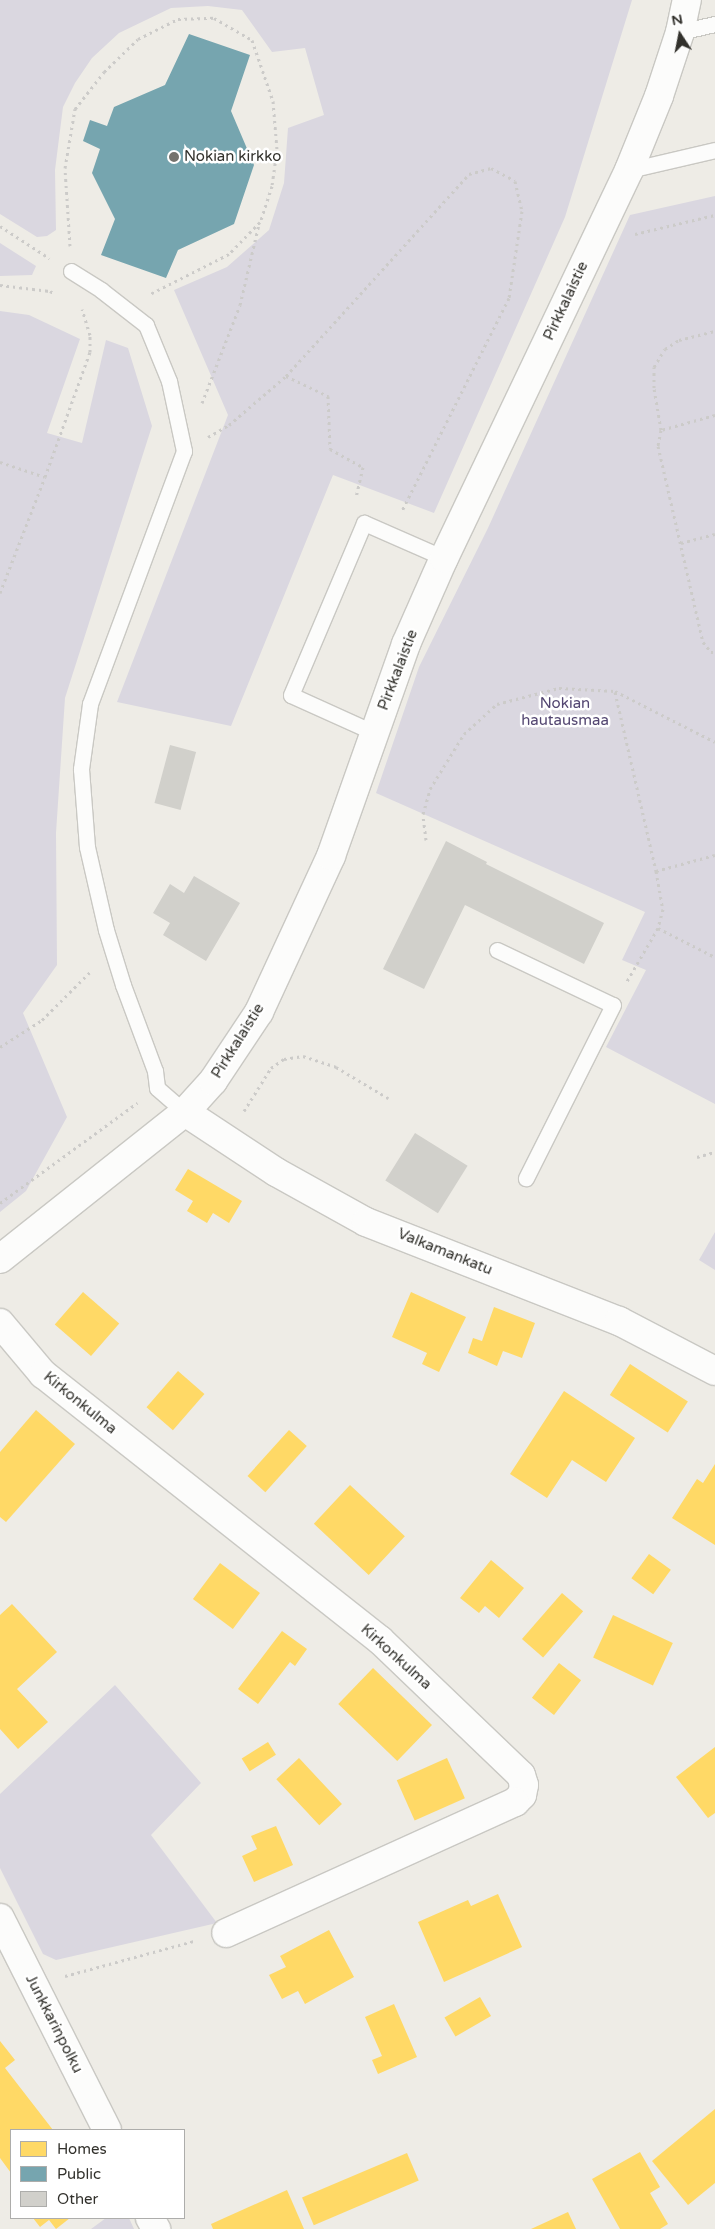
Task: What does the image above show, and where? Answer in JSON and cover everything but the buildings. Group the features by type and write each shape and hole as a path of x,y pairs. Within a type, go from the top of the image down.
{"street":[{"name":"Pirkkalaistie","path":"0,1258 185,1112 213,1081 259,1012 331,856 406,644 444,558 629,170 659,96 680,32 687,0"},
{"name":"Valkamankatu","path":"185,1112 276,1172 366,1222 619,1321 715,1371"},
{"name":"Kirkonkulma","path":"0,1323 42,1374 380,1640 521,1776 524,1784 522,1795 515,1802 226,1933"},
{"name":"Junkkarinpolku","path":"0,1918 106,2129"}],"lane":[{"path":"680,32 715,24"},
{"path":"629,170 715,150"},
{"path":"71,271 101,290 146,325 169,381 184,450 90,704 81,769 87,847 112,949 155,1071 157,1088 185,1112"},
{"path":"375,733 291,695 364,523 444,558"},
{"path":"497,950 613,1005 526,1178"}],"path":[{"path":"71,271 65,168 75,109 104,72 138,39 178,19 214,18 252,40 273,101 277,150 272,186 260,222 240,305 201,405"},
{"path":"184,450 229,425 286,376 469,174 491,168 515,181 522,212 509,298 401,512 393,536"},
{"path":"603,224 630,235 715,216"},
{"path":"132,314 142,298 229,254 260,222"},
{"path":"0,226 71,271"},
{"path":"0,285 50,291 58,296"},
{"path":"82,309 101,290"},
{"path":"0,593 45,477 90,352 90,335 82,309 74,305"},
{"path":"715,331 679,340 665,348 654,367 654,388 661,430 658,446 703,642 711,652 715,652"},
{"path":"286,376 328,396 330,449 363,467"},
{"path":"661,430 715,415"},
{"path":"0,462 45,477"},
{"path":"681,543 715,534"},
{"path":"426,840 424,814 430,789 464,734 497,704 559,688 615,691 715,742"},
{"path":"613,1005 658,928 662,909 656,871 615,691"},
{"path":"656,871 715,855"},
{"path":"658,928 715,957"},
{"path":"0,1047 42,1020 112,949"},
{"path":"227,1140 260,1082 271,1068 284,1059 303,1056 336,1067 388,1098"},
{"path":"0,1203 157,1088"},
{"path":"697,1157 715,1152"},
{"path":"34,1984 226,1933"}],"green space":[{"path":"0,0 632,0 565,217 434,513 333,475 231,726 117,702 228,415 174,290 227,267 269,230 284,183 288,128 324,115 305,48 272,52 242,10 208,6 171,8 119,33 92,58 75,83 63,107 55,170 56,230 47,236 37,237 0,214"},
{"name":"Nokian hautausmaa","path":"715,196 715,1104 606,1047 646,970 622,960 645,912 376,793 419,667 488,528 630,215"},
{"path":"0,243 36,266 32,275 0,276"},
{"path":"0,311 29,315 80,339 47,433 82,443 106,340 128,348 152,426 65,698 56,833 57,965 23,1013 67,1117 26,1191 0,1212"},
{"path":"715,1232 715,1270 699,1260"},
{"path":"115,1685 201,1783 151,1835 217,1923 56,1960 43,1954 0,1868 0,1794"},
{"path":"105,2219 129,2219 134,2229 91,2229"}],"place":[{"name":"Nokian kirkko","path":"174,157"}]}
